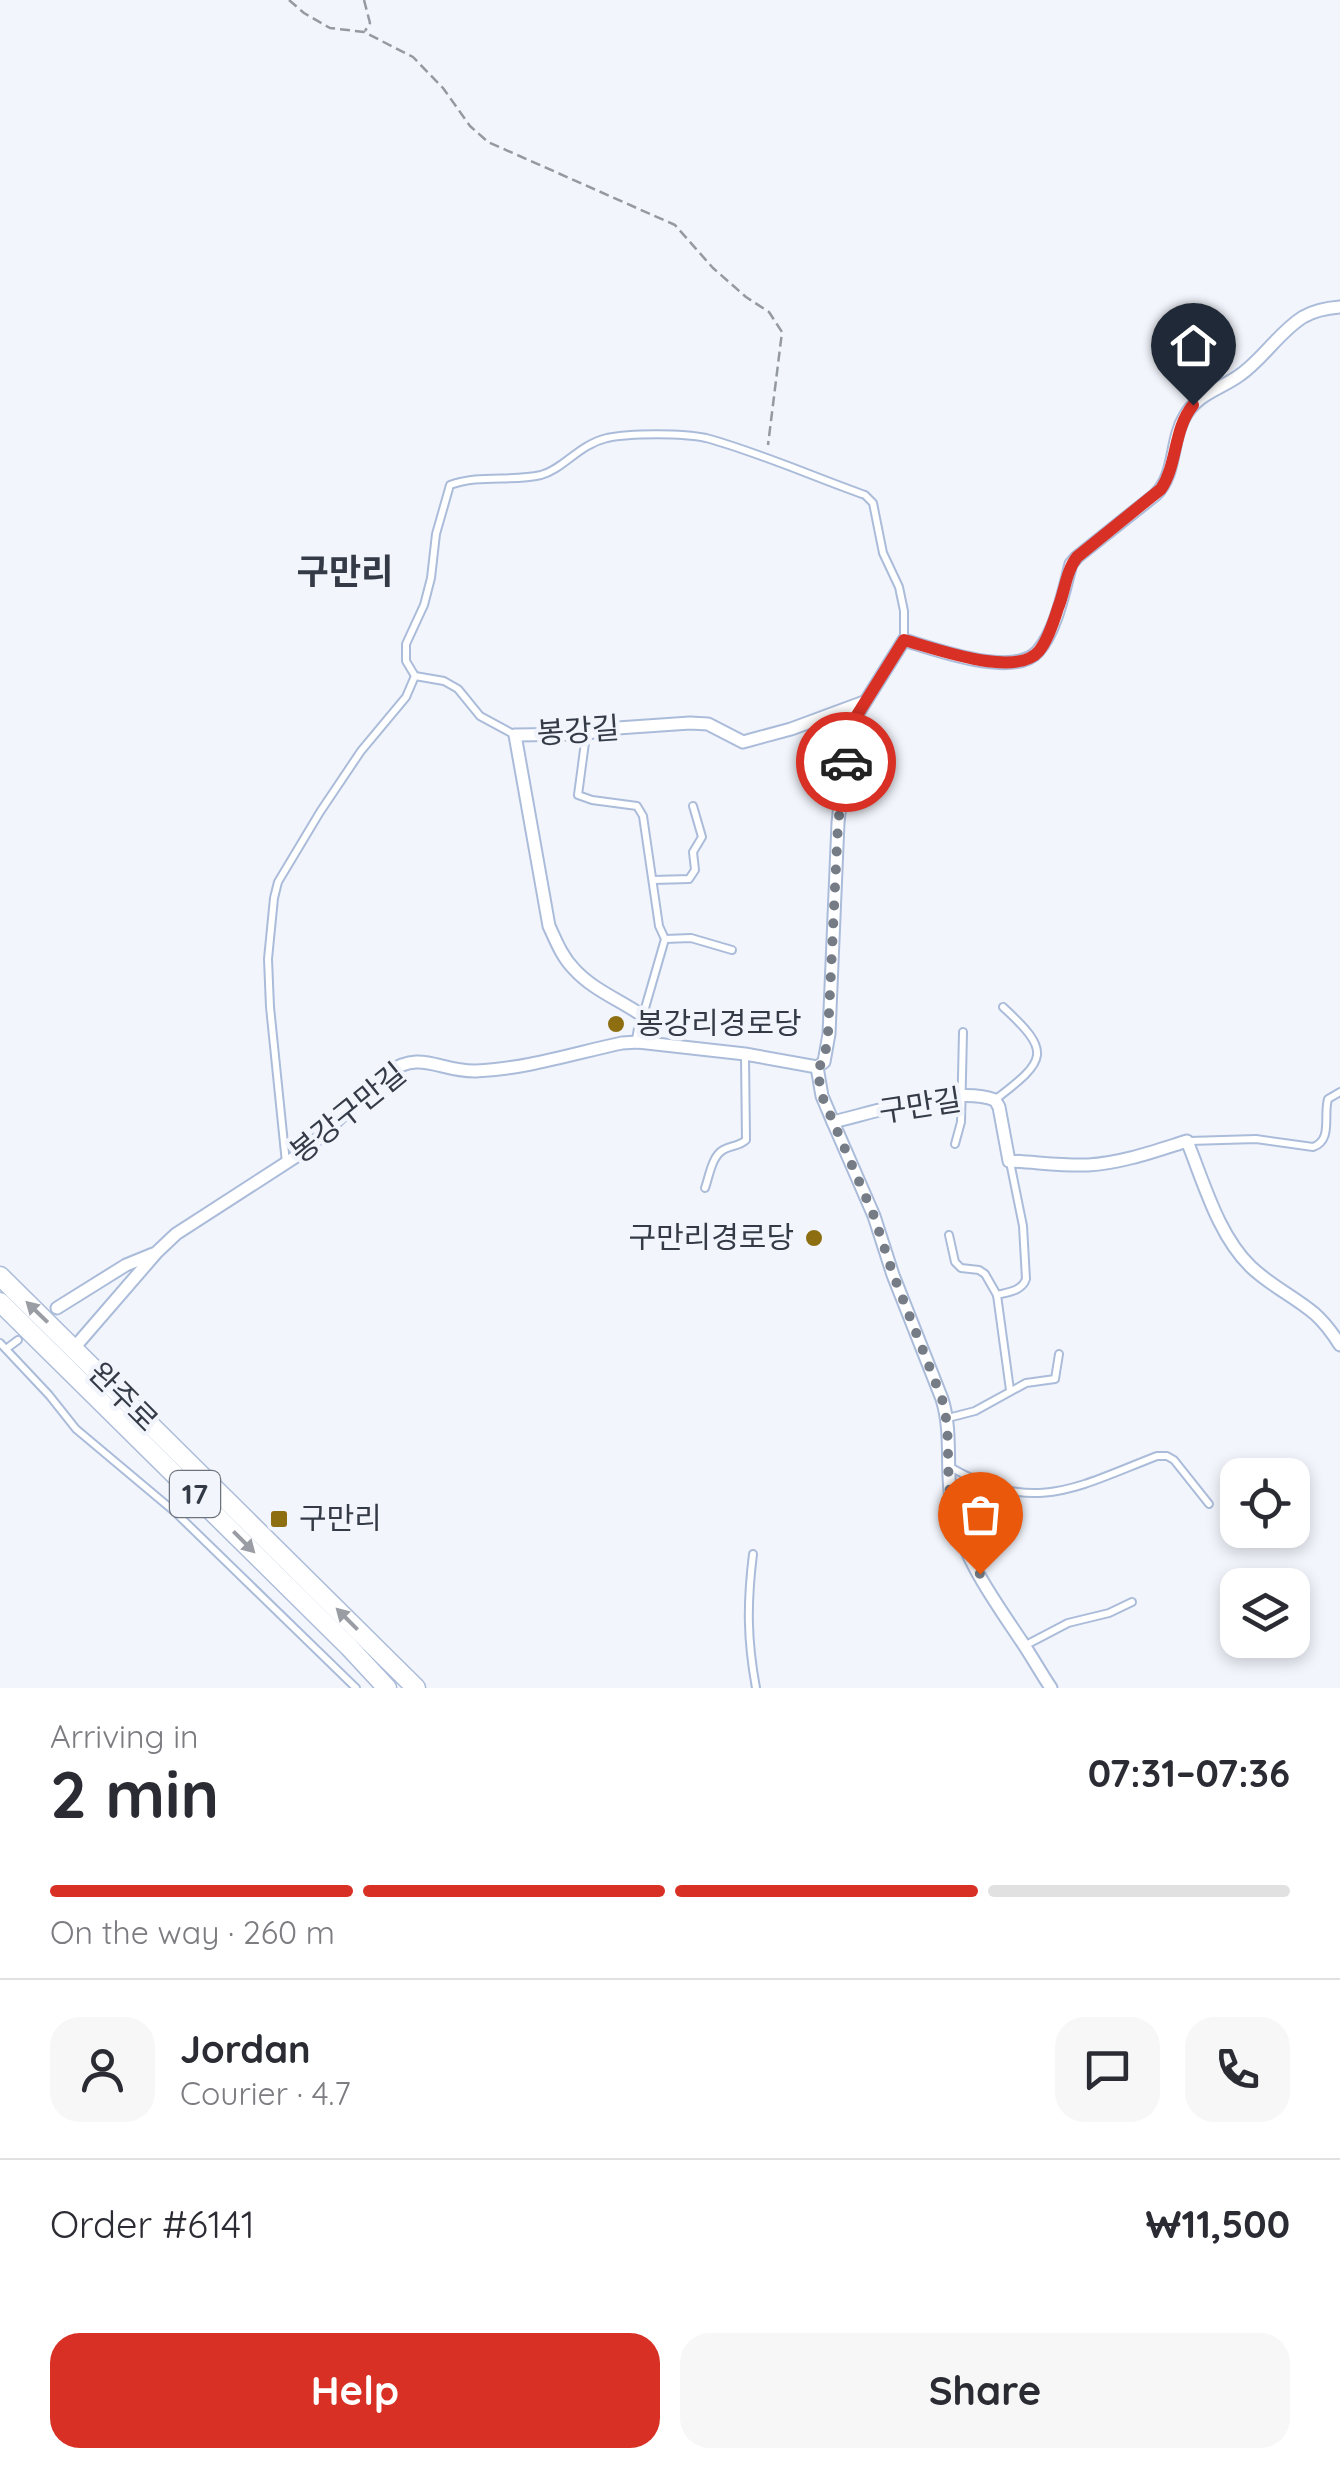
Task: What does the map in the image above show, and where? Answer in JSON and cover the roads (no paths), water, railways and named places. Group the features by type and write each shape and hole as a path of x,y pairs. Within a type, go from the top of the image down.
{"main road":[{"name":"완주로","path":"0,1276 419,1688"},
{"name":"완주로","path":"0,1302 387,1688"}],"street":[{"path":"833,1122 822,1096 817,1068 824,1062 828,1034 843,776 854,720 864,702 904,640 984,662 1031,658 1040,650 1054,618 1071,564 1165,482 1180,426 1193,405 1239,376 1300,319 1340,307"},
{"name":"봉강길","path":"643,1016 574,969 554,938 541,888 515,735 586,734 603,728 690,723 708,724 743,742 864,702"},
{"path":"638,1042 643,1016"},
{"name":"봉강구만길","path":"74,1348 176,1234 306,1150 399,1064 422,1061 480,1071 638,1042 745,1054 817,1068"},
{"name":"구만길","path":"1009,1161 995,1100 988,1097 934,1098 833,1122 874,1216 948,1418 953,1511 967,1552 1051,1688"},
{"path":"1009,1161 1084,1166 1148,1154 1187,1141 1236,1249 1268,1282 1317,1315 1340,1345"},
{"path":"57,1308 126,1265 157,1252"}],"lane":[{"path":"515,735 480,716 458,689 444,681 415,676 406,661 406,644 424,606 431,578 436,534 450,485 477,478 542,474 556,469 592,443 608,438 703,438 865,495 873,503 884,553 898,588 904,611 904,640"},
{"path":"286,1164 268,959 278,882 361,751 406,697 415,676"},
{"path":"586,734 578,794 592,800 636,806 644,816 659,926 665,938 643,1016"},
{"path":"653,880 689,878 695,870 693,852 702,837 692,806"},
{"path":"665,938 692,938 732,950"},
{"path":"995,1100 1028,1074 1038,1052 1036,1040 1003,1007"},
{"path":"955,1144 961,1122 963,1032"},
{"path":"705,1188 717,1154 746,1140 745,1054"},
{"path":"1187,1141 1256,1139 1313,1147 1325,1138 1328,1099 1340,1092"},
{"path":"997,1296 1018,1289 1026,1278 1023,1226 1009,1161"},
{"path":"949,1236 955,1262 961,1268 985,1274 997,1296 1010,1390"},
{"path":"18,1340 3,1346 76,1429 175,1512 356,1688"},
{"path":"948,1418 975,1411 1026,1383 1055,1379 1059,1354"},
{"path":"949,1467 992,1488 1033,1494 1070,1489 1166,1456 1174,1460 1209,1504"},
{"path":"754,1554 748,1636 756,1688"},
{"path":"1024,1645 1068,1623 1110,1613 1132,1602"}],"place":[{"name":"봉강리경로당","path":"616,1024"},
{"name":"구만리경로당","path":"814,1238"},
{"name":"구만리","path":"279,1519"}],"district":[{"name":"구만리","path":"345,572"}]}
